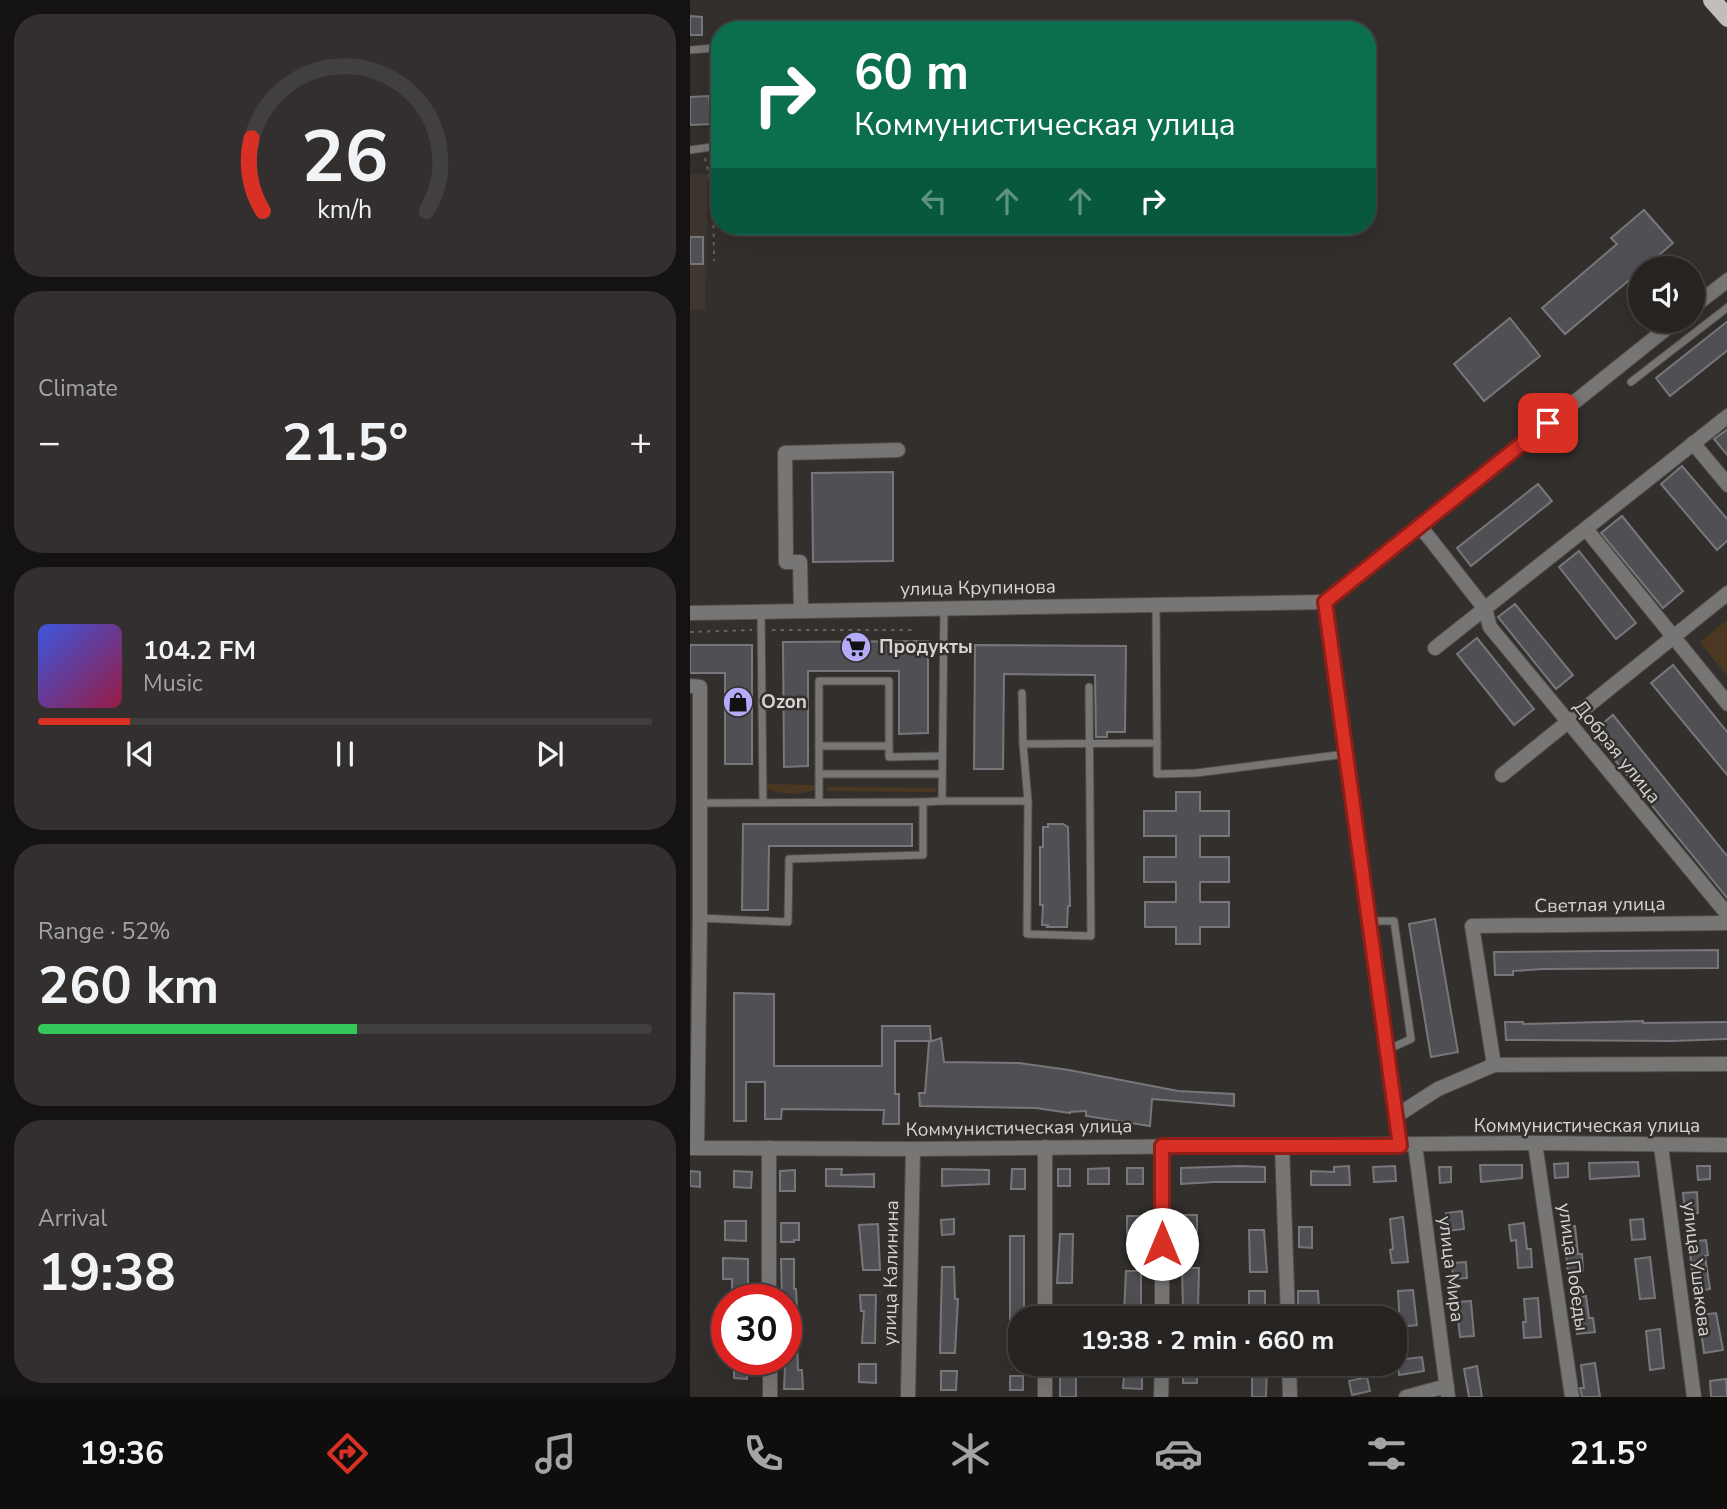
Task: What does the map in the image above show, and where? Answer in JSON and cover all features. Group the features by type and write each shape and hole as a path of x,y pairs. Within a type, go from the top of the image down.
{"main road":[{"path":"1713,0 1728,18"}],"street":[{"path":"1705,298 1728,280"},
{"path":"1400,1146 1325,602 1661,333"},
{"path":"1435,648 1728,416"},
{"path":"1693,443 1728,485"},
{"path":"801,611 800,562 786,562 785,453 898,450"},
{"name":"Добрая улица","path":"1420,526 1484,609 1490,627 1728,915"},
{"path":"1586,529 1728,704"},
{"path":"1502,775 1728,593"},
{"name":"улица Крупинова","path":"690,613 1325,602"},
{"path":"690,686 700,687 697,810 700,918 693,1148"},
{"name":"Светлая улица","path":"1494,1065 1472,926 1728,923"},
{"path":"1396,1115 1438,1089 1494,1065 1728,1064"},
{"name":"Коммунистическая улица","path":"693,1148 913,1149 1535,1143 1728,1145"},
{"name":"улица Победы","path":"1535,1143 1572,1397"},
{"path":"1282,1145 1288,1306"},
{"name":"улица Мира","path":"1415,1145 1447,1391"},
{"path":"1162,1146 1162,1306"},
{"name":"улица Ушакова","path":"1661,1146 1694,1397"},
{"path":"1045,1147 1045,1306"},
{"path":"769,1148 769,1284"},
{"name":"улица Калинина","path":"908,1397 913,1149"},
{"path":"770,1375 770,1397"},
{"path":"1045,1376 1045,1397"},
{"path":"1161,1397 1162,1376"},
{"path":"1289,1376 1290,1397"},
{"path":"1406,1397 1447,1391"}],"lane":[{"path":"690,50 711,48"},
{"path":"690,150 711,146"},
{"path":"1631,382 1728,307"},
{"path":"1156,604 1157,774 1196,773 1346,754"},
{"path":"942,801 944,607"},
{"path":"761,612 763,802"},
{"path":"818,801 819,681 889,681 889,757 941,756"},
{"path":"1022,693 1028,802 1027,934 1091,936 1090,687"},
{"path":"1023,744 1157,743"},
{"path":"819,746 889,746"},
{"path":"819,774 941,774"},
{"path":"697,810 763,802 1028,802"},
{"path":"700,918 788,922 789,859 923,855 923,802"},
{"path":"1369,921 1394,921 1411,1039 1387,1051"}],"path":[{"path":"703,148 711,182"},
{"path":"714,235 714,261"},
{"path":"690,632 762,629 915,630"}],"shaded area":[{"path":"690,174 708,174 705,310 690,310"},
{"path":"1727,620 1727,676 1700,642"},
{"path":"767,784 815,785 815,789 805,793 785,793 767,789"},
{"path":"827,787 936,788 936,792 827,791"}],"building":[{"path":"690,16 702,17 702,35 690,35"},
{"path":"709,96 711,124 690,125 690,97"},
{"path":"1644,210 1673,243 1658,256 1628,256 1628,281 1565,334 1542,308 1617,244 1611,238"},
{"path":"690,237 703,237 703,264 690,264"},
{"path":"1510,318 1540,356 1484,401 1454,364"},
{"path":"1728,321 1728,350 1670,396 1656,378"},
{"path":"1728,429 1728,456 1714,439"},
{"path":"1682,466 1728,520 1728,540 1717,550 1661,484"},
{"path":"893,472 893,561 813,562 812,473"},
{"path":"1538,484 1552,501 1471,566 1457,548"},
{"path":"1622,516 1683,591 1663,608 1601,533"},
{"path":"1579,551 1636,623 1616,639 1559,567"},
{"path":"1515,604 1573,675 1556,689 1498,617"},
{"path":"1477,638 1534,709 1514,725 1457,654"},
{"path":"928,641 928,733 899,734 899,671 808,671 808,766 784,767 783,642"},
{"path":"690,645 752,645 752,764 725,764 725,673 690,673"},
{"path":"975,645 1126,646 1125,732 1107,732 1107,737 1096,737 1095,675 1004,674 1003,769 974,769"},
{"path":"1673,665 1728,733 1728,776 1651,683"},
{"path":"1613,715 1728,857 1728,899 1592,732"},
{"path":"1176,792 1200,792 1200,811 1229,811 1229,836 1200,836 1200,857 1229,857 1229,882 1200,882 1200,902 1229,902 1229,927 1200,927 1200,944 1176,944 1176,927 1145,927 1145,902 1176,902 1176,882 1144,882 1144,857 1176,857 1176,836 1144,836 1144,811 1176,811"},
{"path":"743,824 912,824 912,846 769,846 768,910 742,910"},
{"path":"1048,824 1063,824 1068,827 1070,906 1067,927 1042,925 1040,847 1043,847 1043,827 1048,827"},
{"path":"1435,919 1458,1052 1431,1057 1409,924"},
{"path":"1718,950 1718,968 1543,969 1513,971 1513,975 1495,975 1494,952"},
{"path":"734,993 774,994 774,1066 882,1066 882,1026 930,1026 931,1041 895,1041 895,1094 899,1094 899,1124 883,1124 884,1110 782,1109 781,1119 765,1119 765,1082 746,1082 746,1121 734,1121"},
{"path":"1505,1022 1523,1024 1728,1022 1728,1039 1506,1040"},
{"path":"941,1038 944,1062 1019,1063 1178,1091 1234,1094 1234,1106 1152,1099 1150,1126 1086,1116 1086,1111 1070,1113 1036,1108 920,1106 919,1093 925,1093 929,1042"},
{"path":"1638,1162 1639,1176 1590,1179 1589,1163"},
{"path":"1568,1163 1568,1177 1555,1178 1554,1164"},
{"path":"1480,1165 1522,1165 1522,1178 1481,1182"},
{"path":"1349,1166 1350,1185 1311,1185 1311,1171 1334,1172 1334,1167"},
{"path":"1395,1166 1396,1181 1374,1182 1373,1167"},
{"path":"1697,1166 1710,1166 1710,1179 1698,1180"},
{"path":"1265,1167 1265,1182 1181,1184 1181,1168"},
{"path":"1439,1167 1451,1167 1451,1182 1440,1183"},
{"path":"1109,1168 1109,1184 1088,1184 1088,1169"},
{"path":"1127,1168 1143,1168 1143,1184 1127,1184"},
{"path":"826,1169 842,1169 841,1175 874,1174 874,1187 826,1186"},
{"path":"942,1169 989,1170 989,1184 942,1186"},
{"path":"1012,1169 1025,1169 1025,1189 1011,1189"},
{"path":"1058,1169 1070,1169 1070,1186 1058,1186"},
{"path":"795,1170 795,1191 780,1191 780,1171"},
{"path":"690,1171 700,1172 700,1187 690,1186"},
{"path":"734,1171 752,1172 751,1188 734,1187"},
{"path":"1697,1192 1698,1213 1685,1214 1683,1193"},
{"path":"1462,1211 1464,1229 1448,1231 1446,1213"},
{"path":"1182,1215 1197,1215 1197,1232 1183,1233"},
{"path":"1127,1216 1142,1216 1142,1234 1127,1234"},
{"path":"1403,1217 1408,1262 1392,1263 1390,1219"},
{"path":"954,1219 954,1234 942,1235 941,1220"},
{"path":"1643,1219 1645,1239 1632,1240 1630,1220"},
{"path":"725,1221 746,1221 746,1241 725,1240"},
{"path":"781,1223 799,1223 799,1240 781,1242"},
{"path":"1524,1223 1527,1249 1531,1249 1532,1267 1518,1268 1516,1240 1511,1241 1509,1225"},
{"path":"878,1224 880,1270 863,1270 859,1225"},
{"path":"1575,1226 1583,1271 1568,1273 1563,1227"},
{"path":"1299,1227 1312,1227 1312,1248 1299,1247"},
{"path":"1249,1230 1264,1230 1267,1272 1250,1272"},
{"path":"1060,1234 1073,1234 1072,1283 1057,1283"},
{"path":"1010,1236 1024,1236 1024,1306 1010,1306"},
{"path":"1706,1240 1708,1255 1705,1256 1710,1289 1694,1292 1689,1242"},
{"path":"1650,1257 1655,1298 1640,1299 1635,1259"},
{"path":"723,1258 748,1259 748,1284 732,1284 732,1279 723,1279"},
{"path":"781,1259 794,1259 794,1284 782,1284"},
{"path":"1466,1262 1467,1278 1453,1279 1452,1263"},
{"path":"942,1267 954,1267 955,1299 958,1299 955,1353 940,1353"},
{"path":"1182,1268 1199,1268 1198,1306 1183,1306"},
{"path":"1126,1271 1141,1271 1141,1306 1124,1306"},
{"path":"1413,1290 1417,1325 1407,1326 1407,1306 1399,1306 1398,1291"},
{"path":"1249,1291 1265,1291 1265,1306 1249,1306"},
{"path":"1298,1291 1318,1291 1319,1306 1298,1306"},
{"path":"860,1295 876,1295 875,1343 862,1343 864,1311 861,1311"},
{"path":"1586,1296 1589,1318 1593,1318 1595,1332 1577,1334 1572,1298"},
{"path":"1538,1298 1541,1337 1524,1338 1524,1299"},
{"path":"1471,1301 1474,1336 1460,1337 1456,1302"},
{"path":"1716,1313 1723,1350 1704,1353 1699,1315"},
{"path":"1660,1329 1664,1368 1650,1370 1646,1331"},
{"path":"1422,1357 1424,1371 1407,1374 1407,1359"},
{"path":"1595,1363 1600,1397 1582,1397 1580,1388 1584,1388 1581,1365"},
{"path":"859,1364 876,1364 876,1383 859,1382"},
{"path":"1477,1366 1482,1397 1469,1397 1464,1369"},
{"path":"802,1370 803,1389 784,1389 785,1375 802,1375"},
{"path":"941,1371 957,1371 956,1390 941,1390"},
{"path":"734,1375 747,1375 747,1379 734,1378"},
{"path":"1010,1376 1023,1376 1023,1390 1010,1390"},
{"path":"1060,1376 1076,1376 1076,1397 1060,1397"},
{"path":"1124,1376 1142,1376 1142,1389 1123,1388"},
{"path":"1183,1376 1197,1376 1197,1383 1183,1383"},
{"path":"1252,1376 1267,1376 1266,1397 1252,1397"},
{"path":"1367,1377 1370,1391 1352,1395 1349,1381"},
{"path":"1726,1379 1727,1397 1711,1397 1710,1381"}],"place":[{"name":"Продукты","path":"856,647"},
{"name":"Ozon","path":"738,702"}],"route":[{"path":"1162,1244 1162,1146 1400,1146 1325,602 1548,423"}]}
